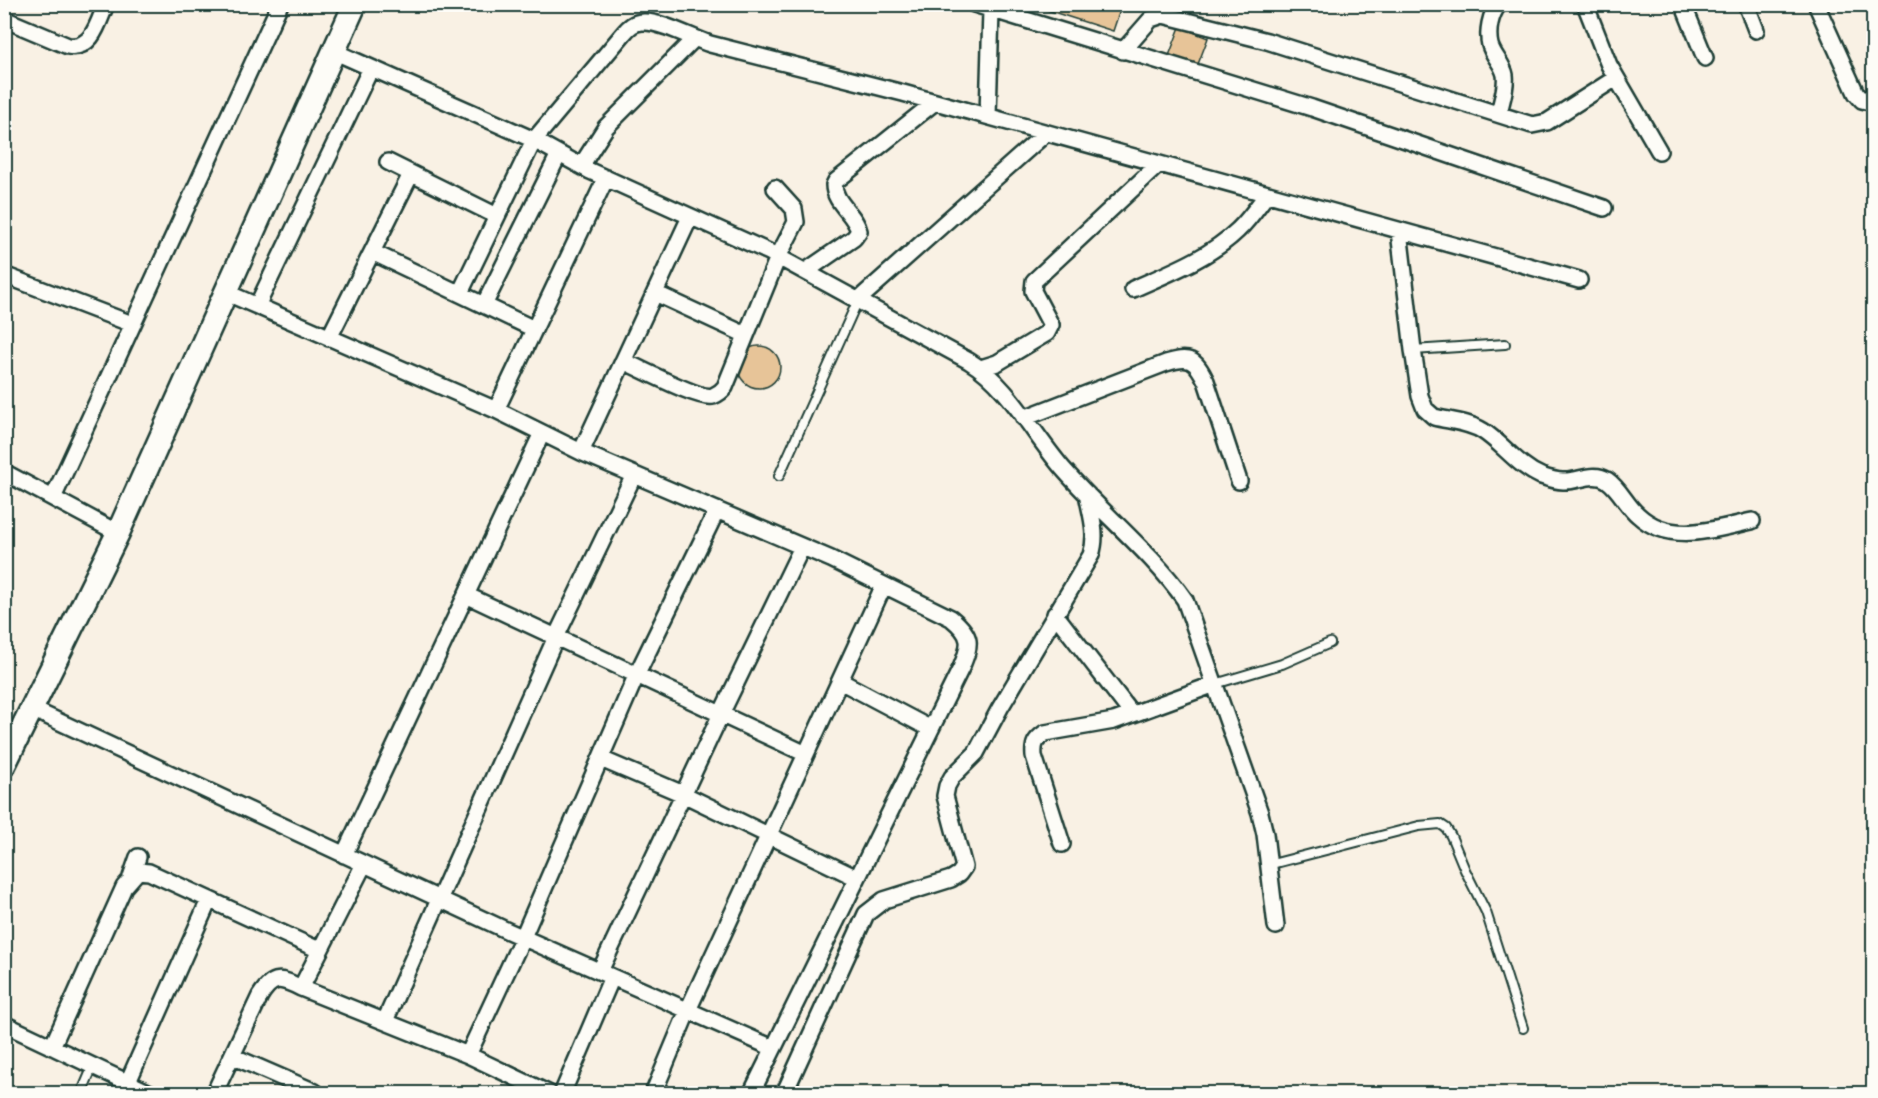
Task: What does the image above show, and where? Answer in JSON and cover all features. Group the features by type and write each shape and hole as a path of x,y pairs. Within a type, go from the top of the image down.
{"street":[{"path":"4,19 68,46 77,47 87,42 106,4"},
{"path":"53,498 280,4"},
{"path":"4,765 118,533 355,4"},
{"path":"974,4 990,7 1124,51 1312,108 1604,208"},
{"path":"1483,4 1491,20"},
{"path":"1499,4 1491,20 1490,45 1506,78 1499,113"},
{"path":"1585,4 1598,40 1616,78 1659,151"},
{"path":"1683,4 1706,58"},
{"path":"1746,4 1756,30"},
{"path":"1816,4 1856,93 1862,100 1874,103"},
{"path":"988,116 990,7"},
{"path":"1124,51 1151,19 1163,15 1267,41 1540,125 1616,78"},
{"path":"460,293 534,140 632,25 644,21 680,32 694,39 988,116 1579,280"},
{"path":"581,166 606,127 694,39"},
{"path":"333,51 534,140 606,178 778,257 981,368 996,382 1051,454 1185,600 1260,813 1276,927"},
{"path":"258,306 371,68"},
{"path":"806,271 854,238 859,231 857,224 834,193 836,182 935,102"},
{"path":"858,300 1046,133"},
{"path":"484,305 559,154"},
{"path":"388,162 497,216"},
{"path":"981,368 997,363 1050,330 1049,320 1033,291 1034,280 1159,164"},
{"path":"329,338 411,174"},
{"path":"496,410 606,178"},
{"path":"623,361 699,395 713,396 725,387 778,257 796,222 794,208 775,188"},
{"path":"1133,289 1189,264 1218,247 1239,230 1267,194"},
{"path":"581,452 690,217"},
{"path":"1399,231 1413,350 1422,403 1428,413 1434,417 1478,428 1530,470 1540,475 1561,481 1598,476 1607,480 1641,519 1673,532 1687,534 1752,521"},
{"path":"372,252 534,329"},
{"path":"4,275 132,324"},
{"path":"225,292 496,410 581,452 802,547 951,618 963,628 969,638 969,650 751,1094"},
{"path":"655,293 746,335"},
{"path":"1024,418 1166,363 1182,358 1194,361 1206,381 1239,481"},
{"path":"344,855 542,433"},
{"path":"4,472 118,533"},
{"path":"385,1021 556,637 634,475"},
{"path":"784,1094 866,914 884,900 951,879 964,867 945,796 947,786 952,777 976,753 999,708 1091,555 1095,544 1095,534 1087,494"},
{"path":"468,1056 523,937 637,674 717,510"},
{"path":"562,1094 606,974 683,794 802,547"},
{"path":"653,1094 688,1010 884,585"},
{"path":"466,595 806,754"},
{"path":"1055,614 1132,714"},
{"path":"840,681 931,729"},
{"path":"1062,844 1034,756 1036,740 1045,733 1114,721 1215,684"},
{"path":"32,709 523,937 773,1048"},
{"path":"601,759 683,794 857,878"},
{"path":"131,878 138,857"},
{"path":"301,988 364,864"},
{"path":"52,1047 124,887 138,871 149,872 320,950"},
{"path":"128,1082 209,900"},
{"path":"214,1094 267,984 276,980 286,981 385,1021 550,1094"},
{"path":"4,1024 152,1094"},
{"path":"232,1056 315,1092"}],"lane":[{"path":"779,476 858,300"},
{"path":"1413,350 1505,344"},
{"path":"1215,684 1282,664 1330,643"},
{"path":"1268,865 1419,826 1440,824 1451,836 1486,912 1523,1028"},
{"path":"81,1094 93,1066"}],"building":[{"path":"1028,4 1122,4 1113,31"},
{"path":"1180,27 1208,38 1195,72 1167,61"},
{"path":"759,346 774,352 780,367 774,382 759,388 744,382 738,367 744,352"}]}
